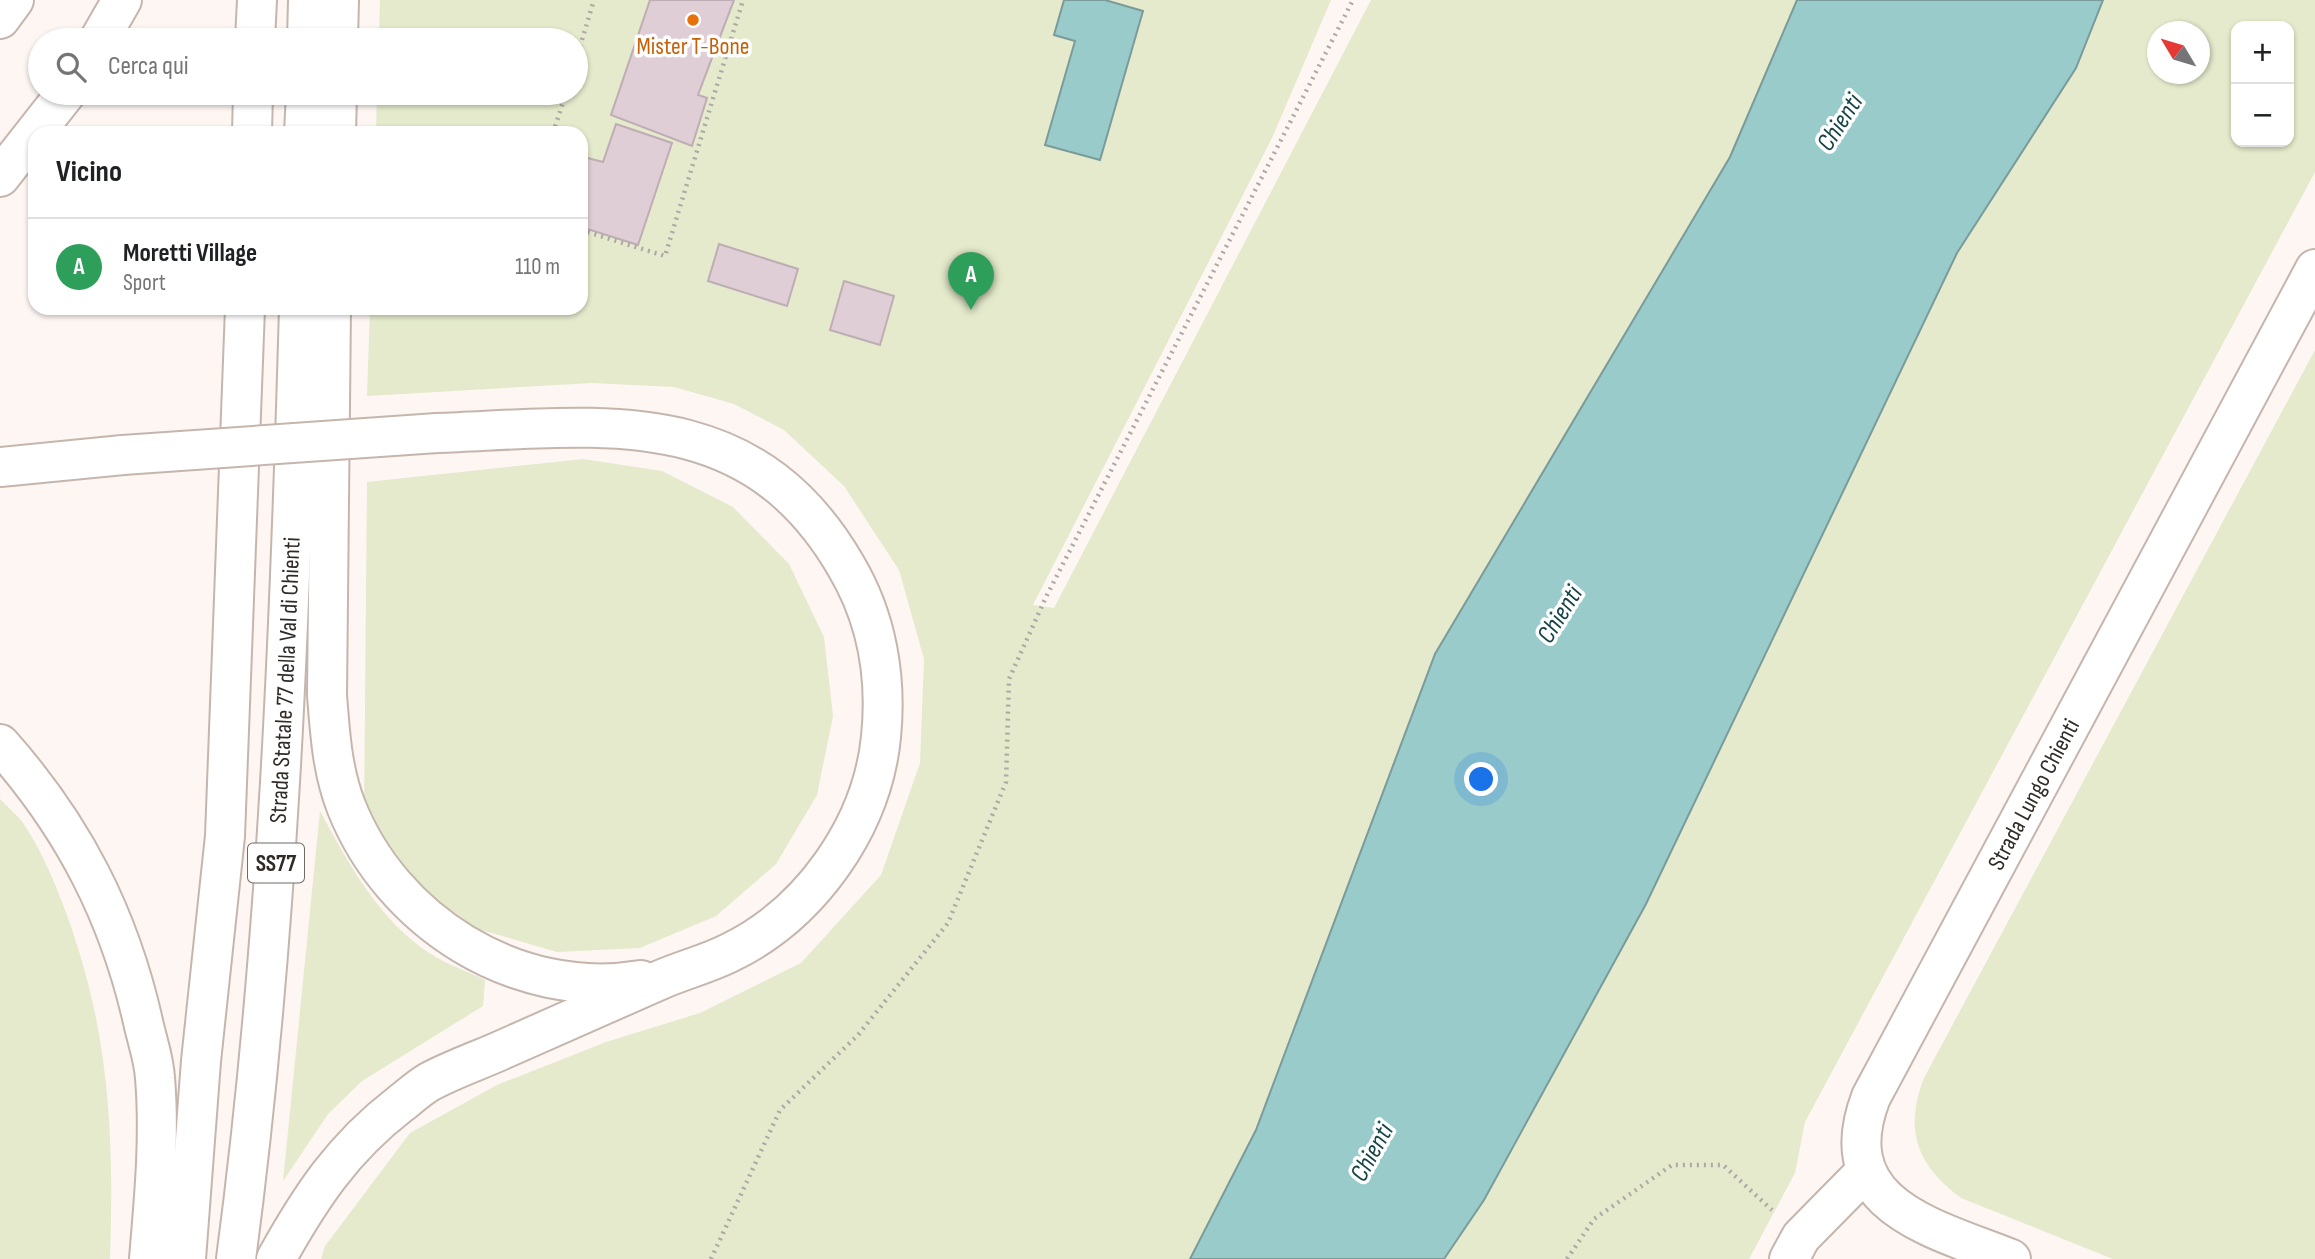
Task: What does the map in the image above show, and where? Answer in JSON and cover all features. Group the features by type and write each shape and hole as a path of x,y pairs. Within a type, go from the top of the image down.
{"main road":[{"path":"0,19 14,0"},
{"path":"106,28 122,0"},
{"path":"256,28 257,0"},
{"path":"307,28 308,0"},
{"path":"338,28 339,0"},
{"path":"40,126 57,105"},
{"path":"252,126 253,105"},
{"path":"304,126 305,105"},
{"path":"336,126 337,105"},
{"path":"0,177 28,141"},
{"name":"Strada Lungo Chienti","path":"2011,1259 1907,1217 1887,1203 1866,1171 1861,1132 1871,1097 2315,269"},
{"name":"SS77","path":"186,1259 201,1061 225,836 245,315"},
{"name":"Strada Statale 77 della Val di Chienti","path":"236,1259 262,1049 279,823 296,466 299,315"},
{"path":"331,315 327,695 332,759 357,832 399,892 428,920 472,950 498,962 563,980 603,983 671,975"},
{"path":"0,467 123,455 437,433 611,426 648,429 700,443 758,471 809,515 848,568 864,603 876,639 882,678 883,716 872,782 853,830 827,871 799,904 767,930 732,952 671,975 428,1083 374,1124 332,1167 303,1210 276,1259"},
{"path":"0,744 41,790 98,885 134,982 155,1076 156,1174 149,1259"},
{"path":"1795,1248 1866,1171"}],"path":[{"path":"586,28 594,0"},
{"path":"588,232 665,256 743,0"},
{"path":"711,1259 780,1110 858,1035 948,923 1006,782 1009,679 1046,597 1353,0"},
{"path":"555,126 562,105"},
{"path":"1567,1259 1594,1219 1672,1165 1723,1165 1795,1248"}],"green space":[{"path":"380,0 1331,0 1272,138 1033,605 1054,608 1371,0 1797,0 1730,157 1256,1130 1190,1259 321,1259 325,1246 410,1133 497,1085 606,1042 700,1013 801,963 881,875 920,763 924,659 899,570 844,486 784,430 734,404 674,387 592,383 367,396 370,315 588,315 588,126 376,126 377,105 588,105 588,28 379,28"},
{"path":"2103,0 2315,0 2315,172 1805,1122 1795,1173 1749,1259 1444,1259 1484,1200 1646,904 1957,253 2076,68"},
{"path":"2315,350 2315,1259 2113,1259 1961,1198 1933,1172 1918,1145 1915,1114 1918,1096 1924,1078"},
{"path":"583,459 662,471 733,507 789,564 824,637 833,716 817,795 776,864 716,916 640,948 557,952 478,929 411,882 364,815 367,482"},
{"path":"0,799 23,822 49,871 68,918 93,1004 101,1045 110,1128 110,1259 0,1259"},
{"path":"320,811 354,871 396,925 431,954 485,980 483,1006 362,1081 328,1114 283,1181"}],"water":[{"path":"1064,0 1105,0 1143,11 1100,160 1045,145 1075,41 1054,35"},
{"name":"Chienti","path":"1797,0 2103,0 2076,68 1957,253 1646,904 1484,1200 1444,1259 1190,1259 1256,1130 1435,654 1730,157"}],"building":[{"path":"650,0 734,0 698,95 707,98 692,146 611,115"},
{"path":"616,124 672,143 638,245 588,229 588,158 603,162"},
{"path":"719,244 798,269 787,306 708,281"},
{"path":"844,281 894,296 880,345 830,330"}],"place":[{"name":"Mister T-Bone","path":"693,20"},
{"name":"Moretti Village","path":"971,310"}]}
